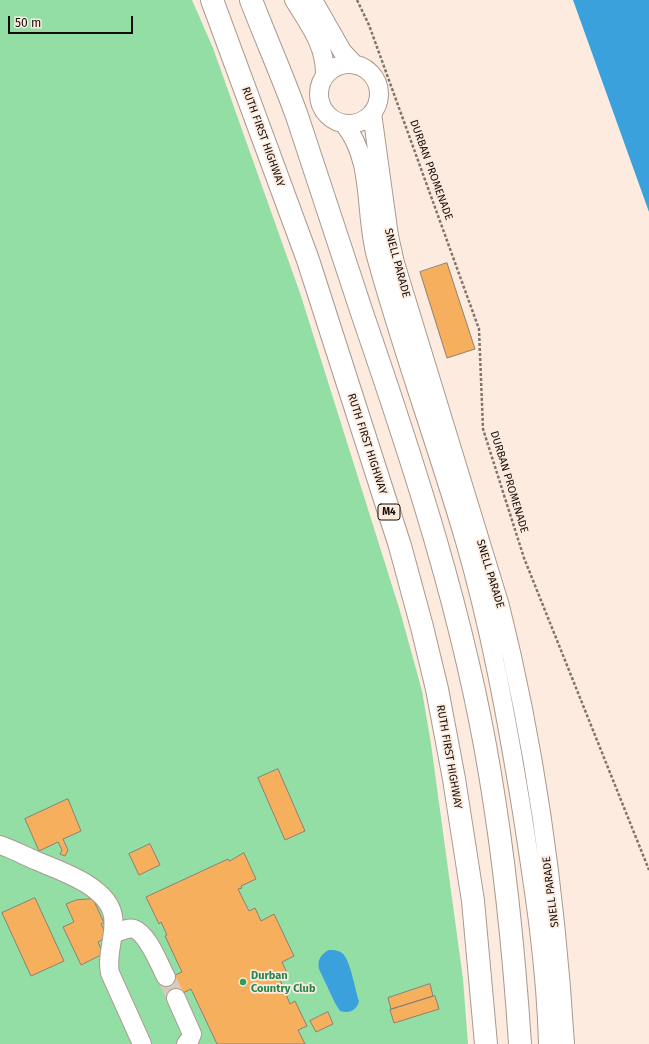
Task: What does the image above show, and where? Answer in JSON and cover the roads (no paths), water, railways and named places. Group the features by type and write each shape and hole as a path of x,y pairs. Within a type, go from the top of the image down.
{"highway":[{"name":"RUTH FIRST HIGHWAY","path":"212,0 308,260 400,546 420,619 437,689 469,878 484,1005 486,1044"},
{"path":"251,0 296,114 408,447 433,529 455,610 472,684 492,787 507,886 520,1044"}],"street":[{"path":"294,0 319,43 324,59 325,76"},
{"path":"313,0 342,51 355,64 364,68 372,75 377,84 379,94 377,104 372,113 364,120 344,124 334,120 326,114 321,105 319,95 320,85 325,76 335,67 355,64"},
{"name":"SNELL PARADE","path":"372,113 389,236 395,262 500,606 512,656 530,751 550,874 565,1044"},
{"name":"SNELL PARADE","path":"344,124 353,134 360,151 376,256 464,539 495,663 533,881 545,991 548,1044"},
{"path":"0,845 79,879 103,896 110,906 113,916 113,934 108,966 142,1044"},
{"path":"113,934 130,929 135,929 140,933 150,946 166,977"},
{"path":"176,998 192,1034 186,1044"}],"water":[{"path":"573,0 649,0 649,212"},
{"path":"329,950 341,952 349,964 359,1001 357,1007 350,1012 340,1011 319,969 320,958"}],"tunnel":[{"path":"166,977 176,998"}],"place":[{"name":"Durban Country Club","path":"243,982"}]}
